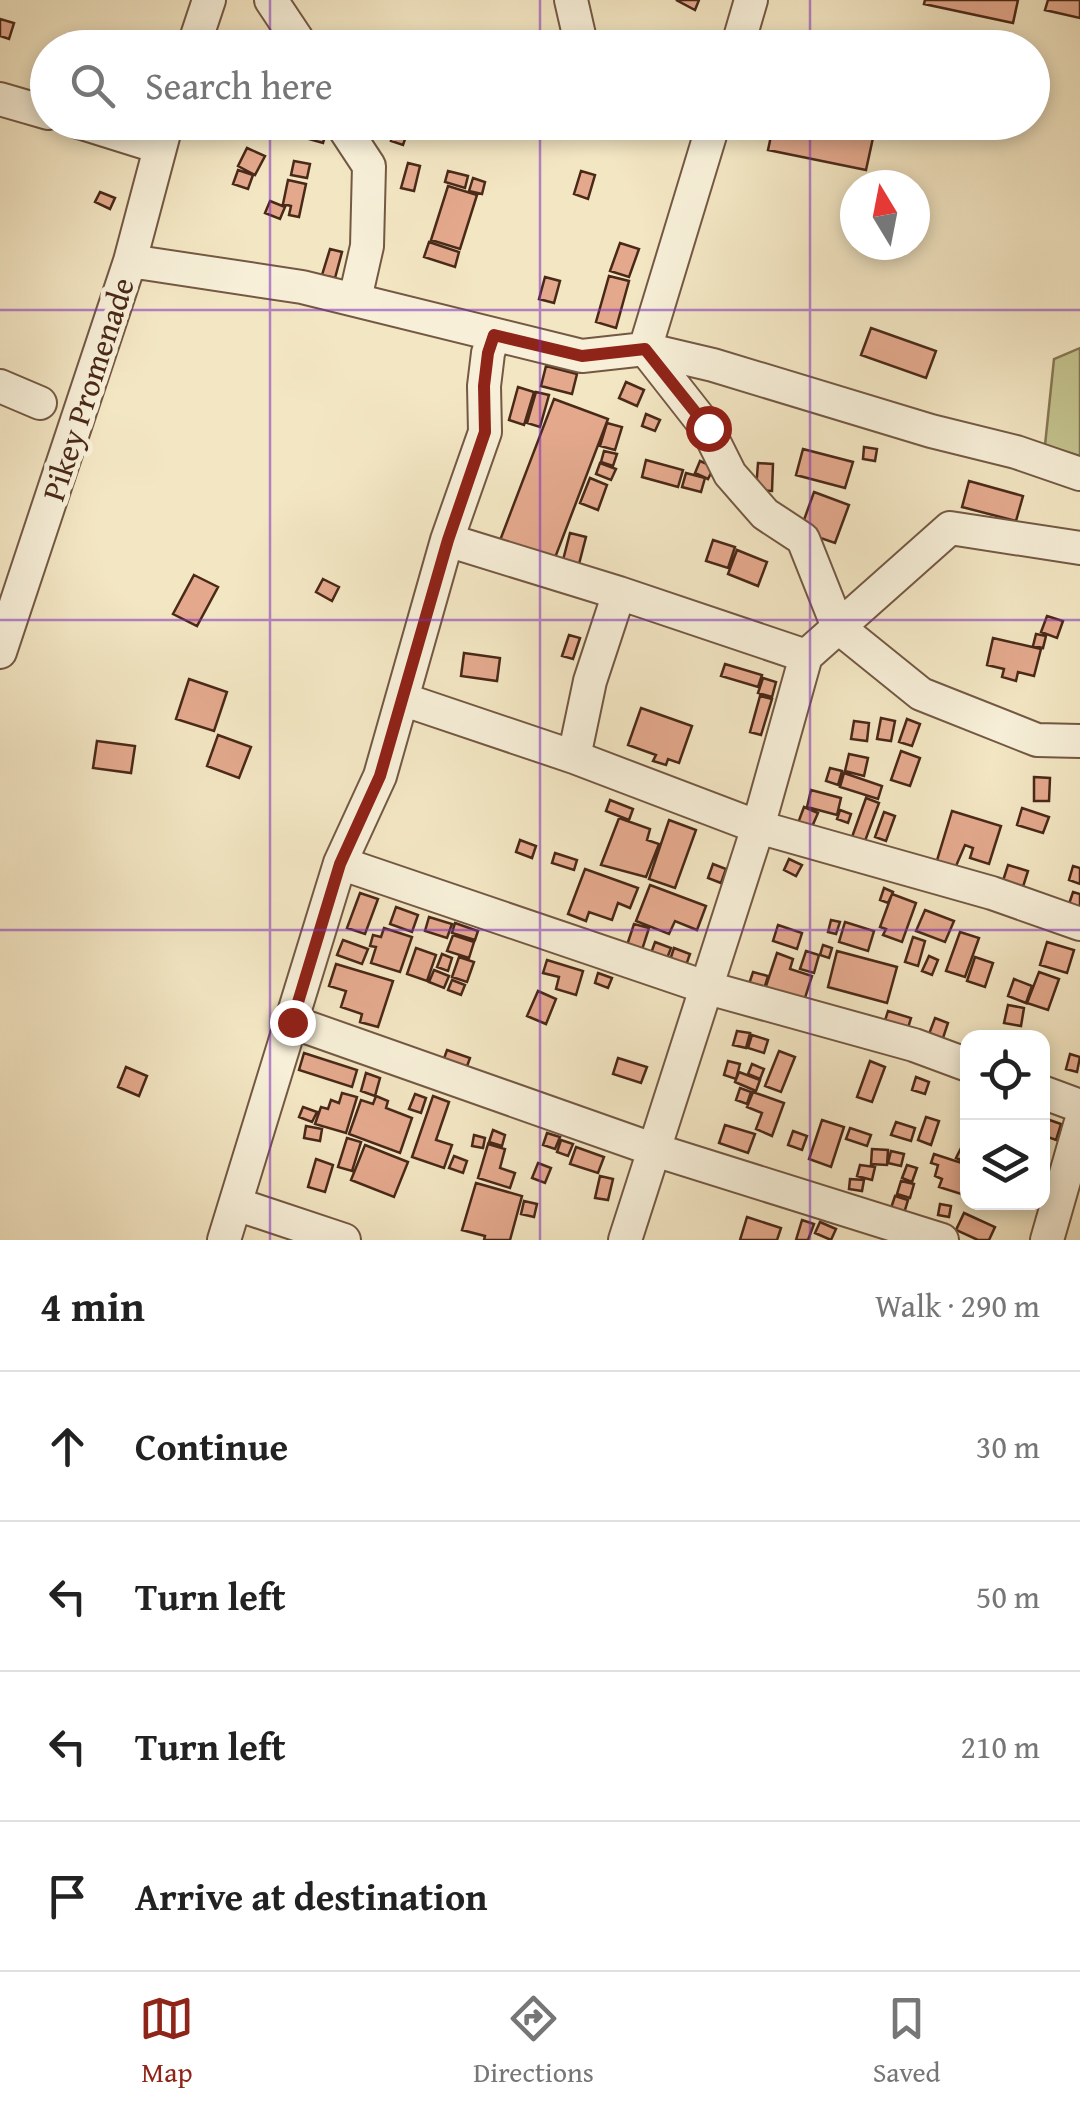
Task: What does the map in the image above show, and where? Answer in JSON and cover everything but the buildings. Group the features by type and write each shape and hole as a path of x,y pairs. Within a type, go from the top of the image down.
{"street":[{"path":"199,30 209,0"},
{"path":"271,0 291,30"},
{"path":"572,0 578,30"},
{"path":"742,30 751,0"},
{"path":"0,99 30,108"},
{"name":"Pikey Promenade","path":"0,652 130,262 162,140"},
{"path":"352,140 370,166 366,246 355,298"},
{"path":"645,349 709,140"},
{"path":"130,262 355,298 582,356 645,349 1016,452 1080,474"},
{"path":"224,1240 340,864 380,776 448,540 485,432 484,386 494,335"},
{"path":"645,349 708,428 730,474 765,514 803,539 838,627 921,694 1037,740 1080,741"},
{"path":"0,386 40,403"},
{"path":"625,1240 758,827 806,656 950,528 1080,548"},
{"path":"448,540 806,656"},
{"path":"574,757 590,682 619,593"},
{"path":"402,699 574,757 758,827 992,893 1080,924"},
{"path":"340,864 708,988 914,1045 960,1062"},
{"path":"292,1022 655,1150 942,1240"},
{"path":"1050,1095 1080,1106"},
{"path":"1046,1240 1080,1125"},
{"path":"236,1204 344,1240"}],"green space":[{"path":"1080,348 1080,456 1045,445 1054,359"}],"route":[{"path":"292,1022 340,864 380,776 448,540 485,432 484,386 494,335 582,356 645,349 708,428"}]}
